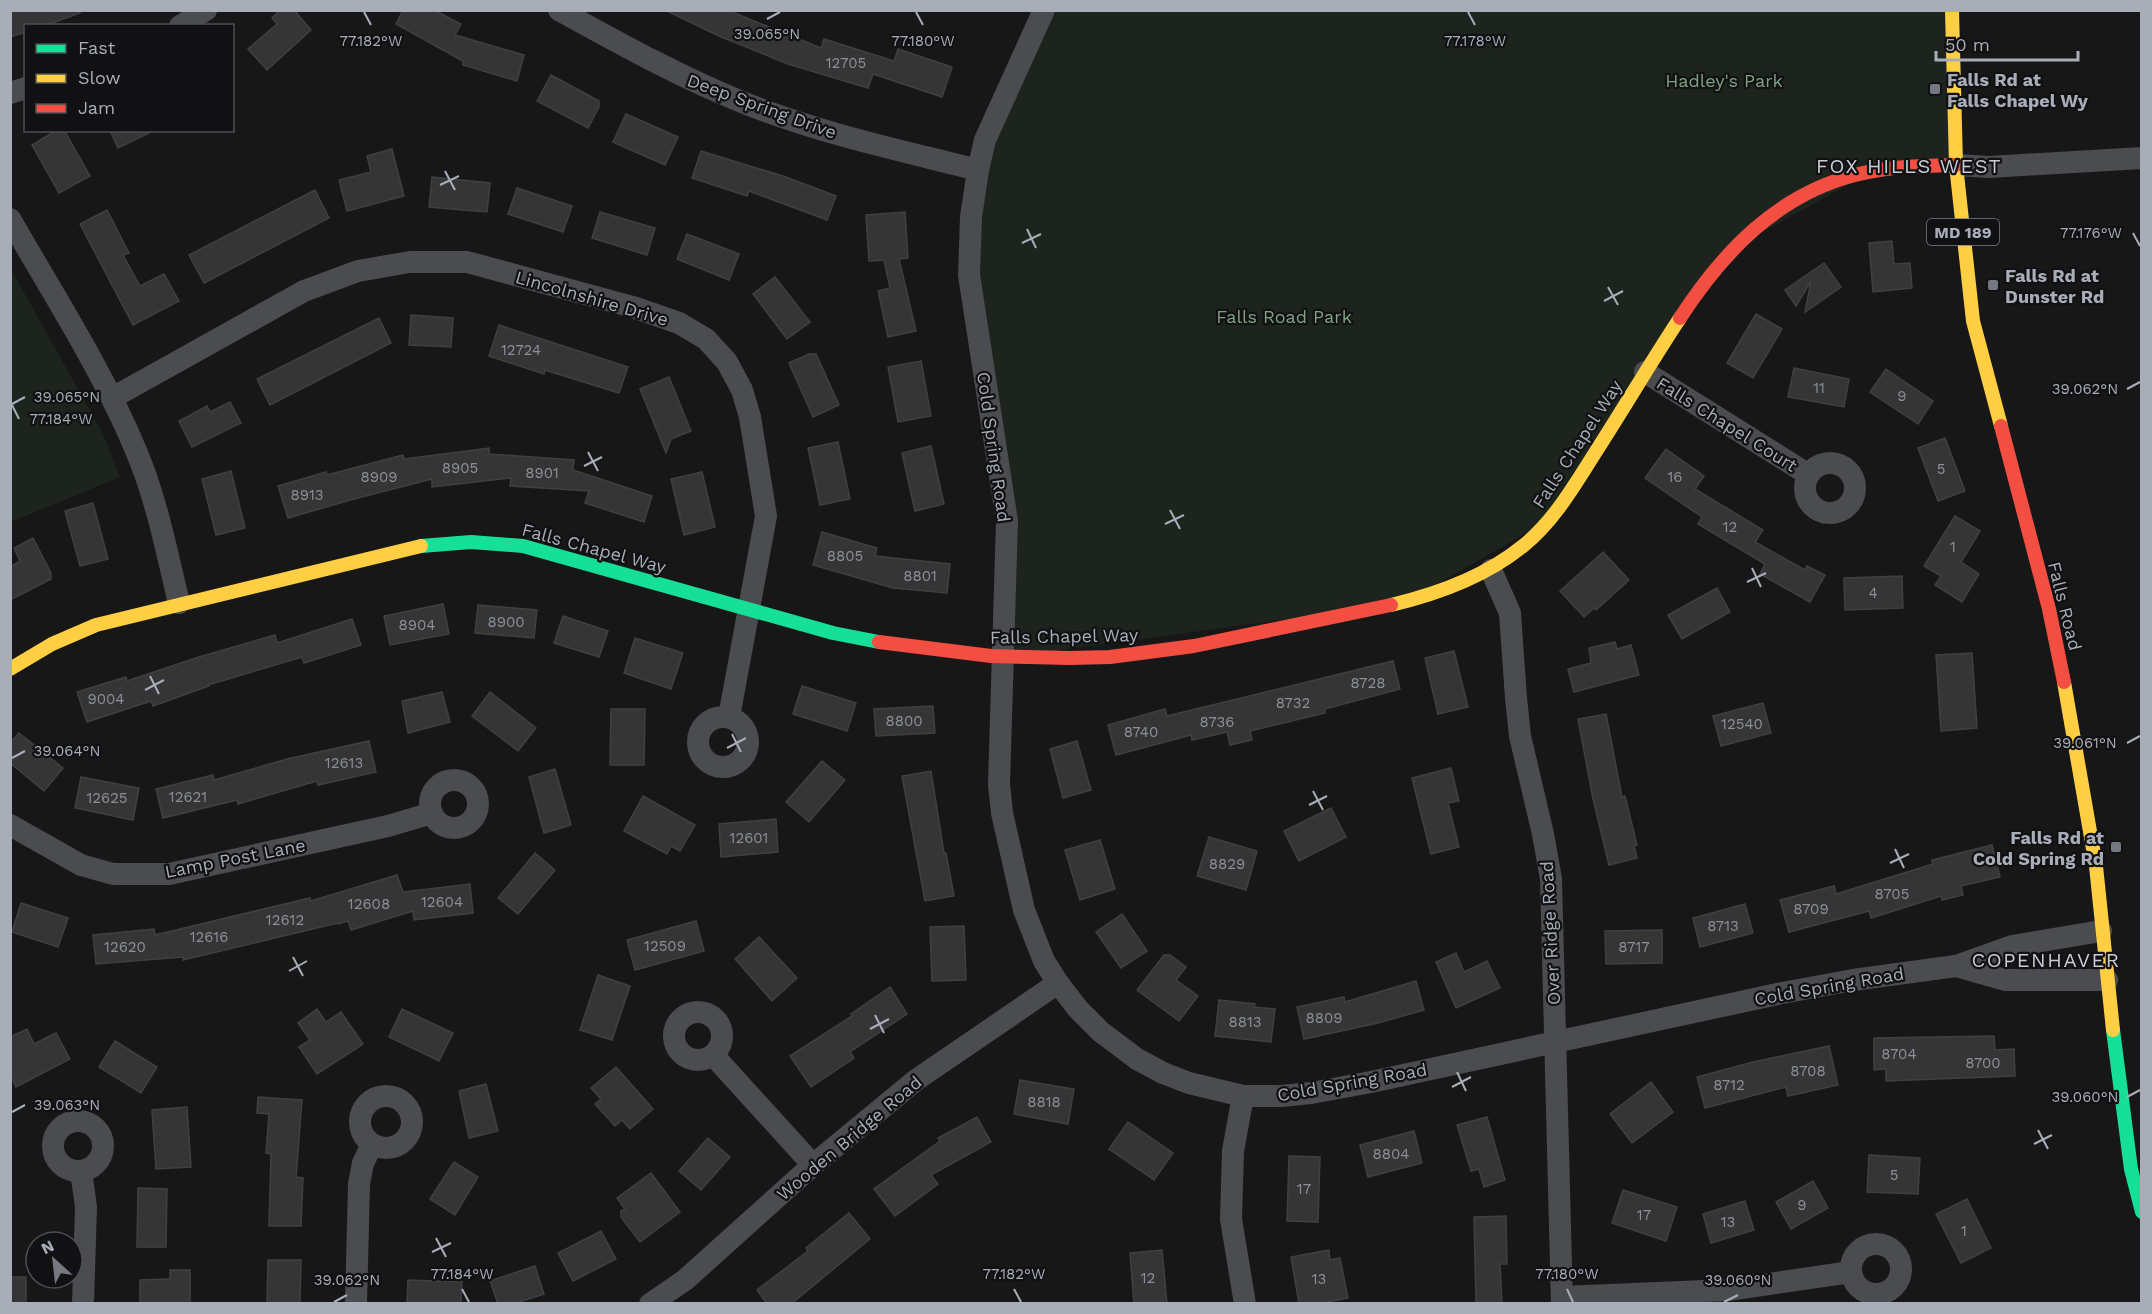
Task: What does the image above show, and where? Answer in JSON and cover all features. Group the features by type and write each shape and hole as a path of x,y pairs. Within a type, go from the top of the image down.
{"street":[{"path":"183,24 206,10"},
{"name":"Deep Spring Drive","path":"559,10 675,73 744,102 856,140 978,170"},
{"name":"Cold Spring Road","path":"1044,10 986,140 978,170 971,217 969,275 1007,521 999,754 1002,813 1024,910 1040,953 1058,983 1078,1009 1101,1032 1137,1059 1163,1073 1189,1083 1243,1096 1311,1093 1792,991 1956,966 2012,946 2102,931"},
{"name":"Falls Road","path":"1953,10 1956,165 1973,321 2049,609 2066,690 2096,866 2107,980 2131,1169 2142,1212"},
{"path":"1956,165 1989,167 2142,158"},
{"name":"Falls Chapel Way","path":"10,669 60,639 96,625 419,546 455,541 523,546 880,643 1004,658 1151,653 1404,603 1449,589 1491,570 1524,545 1551,519 1579,479 1687,308 1717,266 1730,250 1780,210 1827,184 1848,177 1916,166 1956,165"},
{"path":"10,219 112,398 137,453 151,489 179,603"},
{"name":"Lincolnshire Drive","path":"112,398 304,291 358,271 410,262 467,262 633,307 678,323 706,339 727,362 742,390 750,417 766,516 729,717"},
{"name":"Falls Chapel Court","path":"1646,372 1809,476"},
{"name":"Over Ridge Road","path":"1491,570 1510,613 1520,736 1551,879 1562,1300"},
{"name":"Lamp Post Lane","path":"10,825 81,865 113,874 169,874 388,826 432,813"},
{"name":"Cold Spring Road","path":"1956,966 2005,980 2107,980"},
{"name":"Wooden Bridge Road","path":"650,1304 685,1280 813,1165 916,1080 1058,983"},
{"path":"713,1055 813,1165"},
{"path":"1243,1096 1233,1151 1232,1219 1245,1304"},
{"path":"356,1304 359,1184 363,1163 372,1145"},
{"path":"81,1171 86,1207 82,1304"},
{"path":"1562,1300 1728,1290 1851,1272"}],"green space":[{"name":"Falls Road Park","path":"1044,11 1952,11 1956,165 1871,172 1730,250 1551,519 1404,603 1004,658 1007,521 969,275 978,170"},
{"path":"11,269 103,434 120,477 11,522"}],"building":[{"path":"10,10 80,10 80,13 50,24 24,24 24,33 10,37"},
{"path":"280,10 294,10 311,30 267,70 248,49 277,24 272,18"},
{"path":"403,10 434,10 461,24 455,35 524,55 517,81 463,65 463,61 396,24"},
{"path":"665,10 727,10 821,48 824,39 894,61 898,49 952,67 942,97 873,74 868,88 788,64 719,36"},
{"path":"551,75 599,101 599,107 588,128 537,101"},
{"path":"626,114 678,137 665,165 613,142"},
{"path":"54,132 65,132 90,176 59,193 32,145"},
{"path":"111,132 151,132 118,148"},
{"path":"392,149 404,196 347,211 339,180 371,172 367,156"},
{"path":"701,151 783,176 836,196 827,220 749,191 747,196 692,178"},
{"path":"432,177 490,183 487,212 429,207"},
{"path":"517,188 572,206 563,232 508,214"},
{"path":"315,190 329,218 204,283 189,255"},
{"path":"107,210 129,253 123,255 140,286 164,274 179,301 133,325 80,224"},
{"path":"600,212 655,228 647,255 592,238"},
{"path":"905,212 908,258 899,259 916,331 888,337 878,291 890,288 884,260 869,261 866,215"},
{"path":"687,234 739,254 729,280 677,259"},
{"path":"1892,241 1894,264 1910,263 1912,288 1873,292 1869,243"},
{"path":"1824,263 1841,287 1805,312 1811,281 1796,306 1785,290"},
{"path":"775,277 810,322 787,339 753,294"},
{"path":"1756,314 1782,329 1753,378 1727,363"},
{"path":"411,315 453,318 451,347 409,345"},
{"path":"379,318 391,343 270,405 257,379"},
{"path":"499,325 628,367 619,393 545,370 544,374 489,356"},
{"path":"809,354 816,354 839,405 813,417 789,363"},
{"path":"921,361 931,416 898,422 888,367"},
{"path":"1794,368 1849,379 1844,407 1788,397"},
{"path":"1886,369 1933,401 1918,424 1870,392"},
{"path":"669,377 691,431 671,439 666,453 640,389"},
{"path":"230,402 241,423 192,447 179,421 207,406 210,412"},
{"path":"1945,438 1965,491 1938,501 1918,448"},
{"path":"838,442 850,499 820,505 808,448"},
{"path":"931,446 944,504 915,511 902,453"},
{"path":"489,448 489,454 574,460 573,470 652,496 644,522 585,503 589,491 510,486 511,478 432,487 432,479 288,518 278,486 326,472 327,475 403,455 404,459"},
{"path":"1666,449 1704,476 1695,489 1763,530 1755,542 1805,570 1807,566 1825,575 1810,602 1760,574 1765,564 1698,524 1702,517 1645,478"},
{"path":"231,471 245,528 216,535 202,479"},
{"path":"702,472 715,527 684,535 671,479"},
{"path":"93,503 108,559 80,566 65,511"},
{"path":"1955,516 1980,531 1961,562 1979,574 1962,602 1935,585 1941,576 1924,566"},
{"path":"822,532 877,548 875,556 950,564 947,593 893,588 813,565"},
{"path":"33,538 51,573 51,579 10,600 10,567 20,561 14,548"},
{"path":"1603,552 1629,580 1596,610 1594,608 1584,617 1560,591"},
{"path":"1902,576 1903,608 1845,610 1844,578"},
{"path":"1717,588 1730,612 1682,639 1668,615"},
{"path":"443,604 449,634 390,645 384,616"},
{"path":"478,605 537,610 534,638 475,633"},
{"path":"563,616 608,631 599,657 554,643"},
{"path":"352,619 361,645 304,663 302,657 208,685 153,706 151,701 87,722 77,692 126,677 127,681 275,635 277,643"},
{"path":"635,638 683,653 671,689 624,673"},
{"path":"1615,642 1617,649 1631,645 1639,675 1574,692 1568,669 1591,663 1589,648"},
{"path":"1454,651 1468,707 1438,714 1425,658"},
{"path":"1972,653 1977,728 1941,731 1936,655"},
{"path":"1393,661 1400,689 1325,709 1325,713 1250,731 1252,740 1230,745 1227,732 1192,740 1191,735 1116,755 1108,725 1165,709 1167,716"},
{"path":"802,686 856,703 847,731 793,714"},
{"path":"442,692 450,722 408,733 402,701"},
{"path":"490,692 536,728 518,751 472,716"},
{"path":"1763,703 1771,733 1721,746 1713,716"},
{"path":"933,706 935,733 876,736 874,709"},
{"path":"611,709 645,709 644,765 610,765"},
{"path":"1606,714 1622,797 1625,796 1637,845 1634,846 1637,858 1609,865 1593,799 1578,719"},
{"path":"19,733 63,768 44,791 10,763 10,743"},
{"path":"369,741 376,772 318,785 317,781 238,804 237,800 163,818 156,789 213,775 214,780 287,759"},
{"path":"1077,741 1091,790 1063,798 1050,749"},
{"path":"822,761 845,780 809,822 786,802"},
{"path":"1451,768 1459,801 1448,803 1459,847 1431,854 1412,778"},
{"path":"555,769 571,825 544,833 529,777"},
{"path":"931,771 944,853 946,853 954,896 925,901 902,776"},
{"path":"81,777 139,788 133,820 75,808"},
{"path":"643,796 695,825 680,851 671,846 667,854 624,831"},
{"path":"1331,808 1346,837 1299,861 1284,831"},
{"path":"776,819 778,852 721,857 719,824"},
{"path":"1209,837 1257,851 1246,890 1197,876"},
{"path":"1100,840 1115,889 1080,900 1065,850"},
{"path":"1992,845 2000,877 1961,886 1963,895 1942,900 1941,896 1871,918 1869,911 1789,932 1780,900 1834,886 1836,894 1933,864 1932,860"},
{"path":"535,853 555,870 518,914 498,898"},
{"path":"397,875 403,892 470,884 473,913 414,920 413,911 351,930 348,921 183,960 183,957 96,964 93,935 154,929 155,935 310,898 311,901"},
{"path":"21,903 68,918 58,947 12,932"},
{"path":"1745,904 1753,933 1700,947 1693,918"},
{"path":"1122,914 1147,951 1121,968 1096,932"},
{"path":"696,921 704,951 635,970 627,940"},
{"path":"964,926 966,980 932,981 930,927"},
{"path":"1662,930 1662,963 1606,964 1605,931"},
{"path":"759,937 797,978 772,1001 735,959"},
{"path":"1456,953 1464,972 1487,961 1500,988 1456,1008 1436,962"},
{"path":"1164,955 1170,955 1186,967 1176,980 1198,996 1179,1021 1137,990"},
{"path":"598,975 630,986 612,1040 580,1030"},
{"path":"1416,981 1424,1010 1378,1023 1304,1039 1297,1007 1344,997 1345,1002"},
{"path":"890,987 907,1014 850,1052 854,1058 811,1087 790,1056 852,1016 851,1014"},
{"path":"1219,1000 1275,1009 1271,1042 1215,1036"},
{"path":"317,1009 326,1022 341,1012 363,1044 317,1074 299,1047 310,1040 298,1023"},
{"path":"402,1009 453,1033 439,1061 389,1037"},
{"path":"27,1029 34,1044 56,1033 70,1059 16,1087 10,1075 10,1037"},
{"path":"1994,1036 1995,1050 2014,1049 2015,1076 1886,1081 1886,1069 1874,1070 1874,1038"},
{"path":"115,1041 157,1067 141,1093 99,1067"},
{"path":"1829,1046 1838,1085 1788,1096 1786,1087 1705,1108 1697,1077"},
{"path":"616,1067 653,1109 630,1129 622,1120 615,1126 595,1104 601,1099 591,1088"},
{"path":"1020,1080 1074,1089 1068,1124 1014,1114"},
{"path":"1651,1082 1673,1112 1632,1143 1610,1114"},
{"path":"486,1084 498,1131 469,1138 459,1091"},
{"path":"258,1097 302,1100 296,1177 303,1178 301,1226 269,1226 271,1154 266,1153 269,1114 257,1113"},
{"path":"187,1107 191,1167 156,1169 152,1110"},
{"path":"977,1117 991,1142 931,1175 938,1184 895,1216 874,1189 940,1141 938,1138"},
{"path":"1487,1117 1505,1180 1484,1187 1479,1169 1471,1171 1457,1125"},
{"path":"1128,1122 1173,1153 1154,1180 1109,1149"},
{"path":"1414,1131 1422,1163 1368,1177 1360,1145"},
{"path":"708,1138 730,1157 701,1190 679,1171"},
{"path":"1869,1155 1920,1158 1918,1194 1867,1192"},
{"path":"1289,1156 1320,1157 1318,1222 1287,1221"},
{"path":"454,1162 478,1177 455,1215 430,1199"},
{"path":"651,1173 680,1212 640,1242 621,1217 621,1211 625,1209 617,1198"},
{"path":"1813,1181 1828,1208 1791,1229 1776,1202"},
{"path":"138,1188 167,1189 166,1247 137,1247"},
{"path":"1623,1190 1677,1207 1666,1241 1612,1223"},
{"path":"1967,1199 1991,1248 1961,1263 1936,1214"},
{"path":"1745,1201 1754,1230 1711,1243 1703,1214"},
{"path":"849,1213 870,1239 791,1304 767,1304 757,1290 808,1251 806,1248"},
{"path":"1506,1216 1507,1264 1500,1264 1502,1304 1476,1304 1474,1217"},
{"path":"601,1231 616,1259 573,1281 558,1253"},
{"path":"1162,1250 1167,1304 1134,1304 1130,1253"},
{"path":"1329,1250 1330,1260 1340,1258 1348,1298 1318,1304 1299,1304 1291,1257"},
{"path":"268,1260 301,1260 300,1304 267,1304"},
{"path":"535,1266 544,1294 513,1304 498,1304 490,1281"},
{"path":"170,1270 190,1270 190,1304 140,1304 140,1280 170,1279"},
{"path":"10,1277 24,1277 26,1304 10,1304"},
{"path":"408,1280 462,1282 461,1304 407,1304"}],"traffic: fast":[{"path":"421,546 471,542 523,546 833,633 879,642"},
{"path":"2113,1030 2131,1169 2142,1212"}],"traffic: slow":[{"path":"1952,10 1956,165 1973,321 2001,426"},
{"path":"1391,605 1426,596 1477,575 1508,557 1534,536 1571,490 1680,318"},
{"path":"10,669 52,644 96,625 421,546"},
{"path":"2064,682 2096,866 2113,1030"}],"traffic: jam":[{"path":"1680,318 1734,249 1754,229 1801,196 1827,184 1867,172 1905,167 1956,165"},
{"path":"2001,426 2049,609 2064,682"},
{"path":"879,642 991,656 1110,657 1194,646 1391,605"}],"place":[{"name":"Falls Rd at Falls Chapel Wy","path":"1935,89"},
{"name":"Falls Rd at Dunster Rd","path":"1993,285"},
{"name":"Falls Rd at Cold Spring Rd","path":"2116,847"}],"district":[{"name":"FOX HILLS WEST","path":"1909,166"},
{"name":"COPENHAVER","path":"2046,960"}],"park label":[{"name":"Hadley's Park","path":"1724,80"}]}
